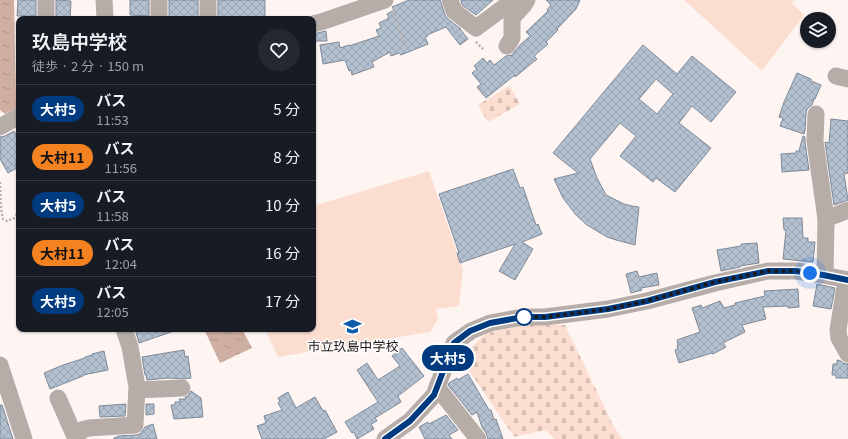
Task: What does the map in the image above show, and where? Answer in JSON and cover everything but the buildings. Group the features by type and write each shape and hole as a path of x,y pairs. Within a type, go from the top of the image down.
{"street":[{"path":"46,0 46,16"},
{"path":"104,0 105,16"},
{"path":"159,0 159,16"},
{"path":"208,0 208,16"},
{"path":"450,0 454,11 476,28 511,2 517,0"},
{"path":"507,46 512,38 512,18 527,0"},
{"path":"316,23 388,3"},
{"path":"816,114 815,141 826,220 825,275"},
{"path":"0,127 16,118"},
{"path":"826,220 848,210"},
{"path":"385,439 410,421 434,395 454,343 470,331 490,323 523,317 545,317 608,309 647,301 715,282 768,271 796,271 847,280 838,330 839,338 848,354"},
{"path":"77,439 78,431 89,428 137,432 137,390 130,347 125,332"},
{"path":"0,365 24,439"},
{"path":"437,386 478,439"},
{"path":"137,390 182,388"},
{"path":"58,398 77,439"}],"path":[{"path":"388,3 406,45"},
{"path":"0,182 3,219 7,221 14,218 16,215"}],"green space":[{"path":"684,0 794,0 792,3 801,12 800,20 762,71"},
{"path":"509,86 520,104 488,122 478,105"},
{"path":"429,171 463,270 459,306 436,309 438,319 430,332 278,357 266,332 316,332 316,205"},
{"path":"524,325 565,325 612,423 622,439 555,439 546,430 514,437 460,357 487,333"}],"water":[{"path":"0,0 14,0 16,108 5,114 0,110"},
{"path":"205,332 244,332 252,348 220,363"}],"bus line":[{"name":"大村5","path":"385,439 410,421 434,395 454,343 470,331 490,323 523,317 545,317 608,309 647,301 715,282 768,271 796,271 848,280"}],"place":[{"name":"市立玖島中学校","path":"353,327"}],"route":[{"path":"524,317 545,317 608,309 647,301 715,282 768,271 796,271 810,273"}]}
